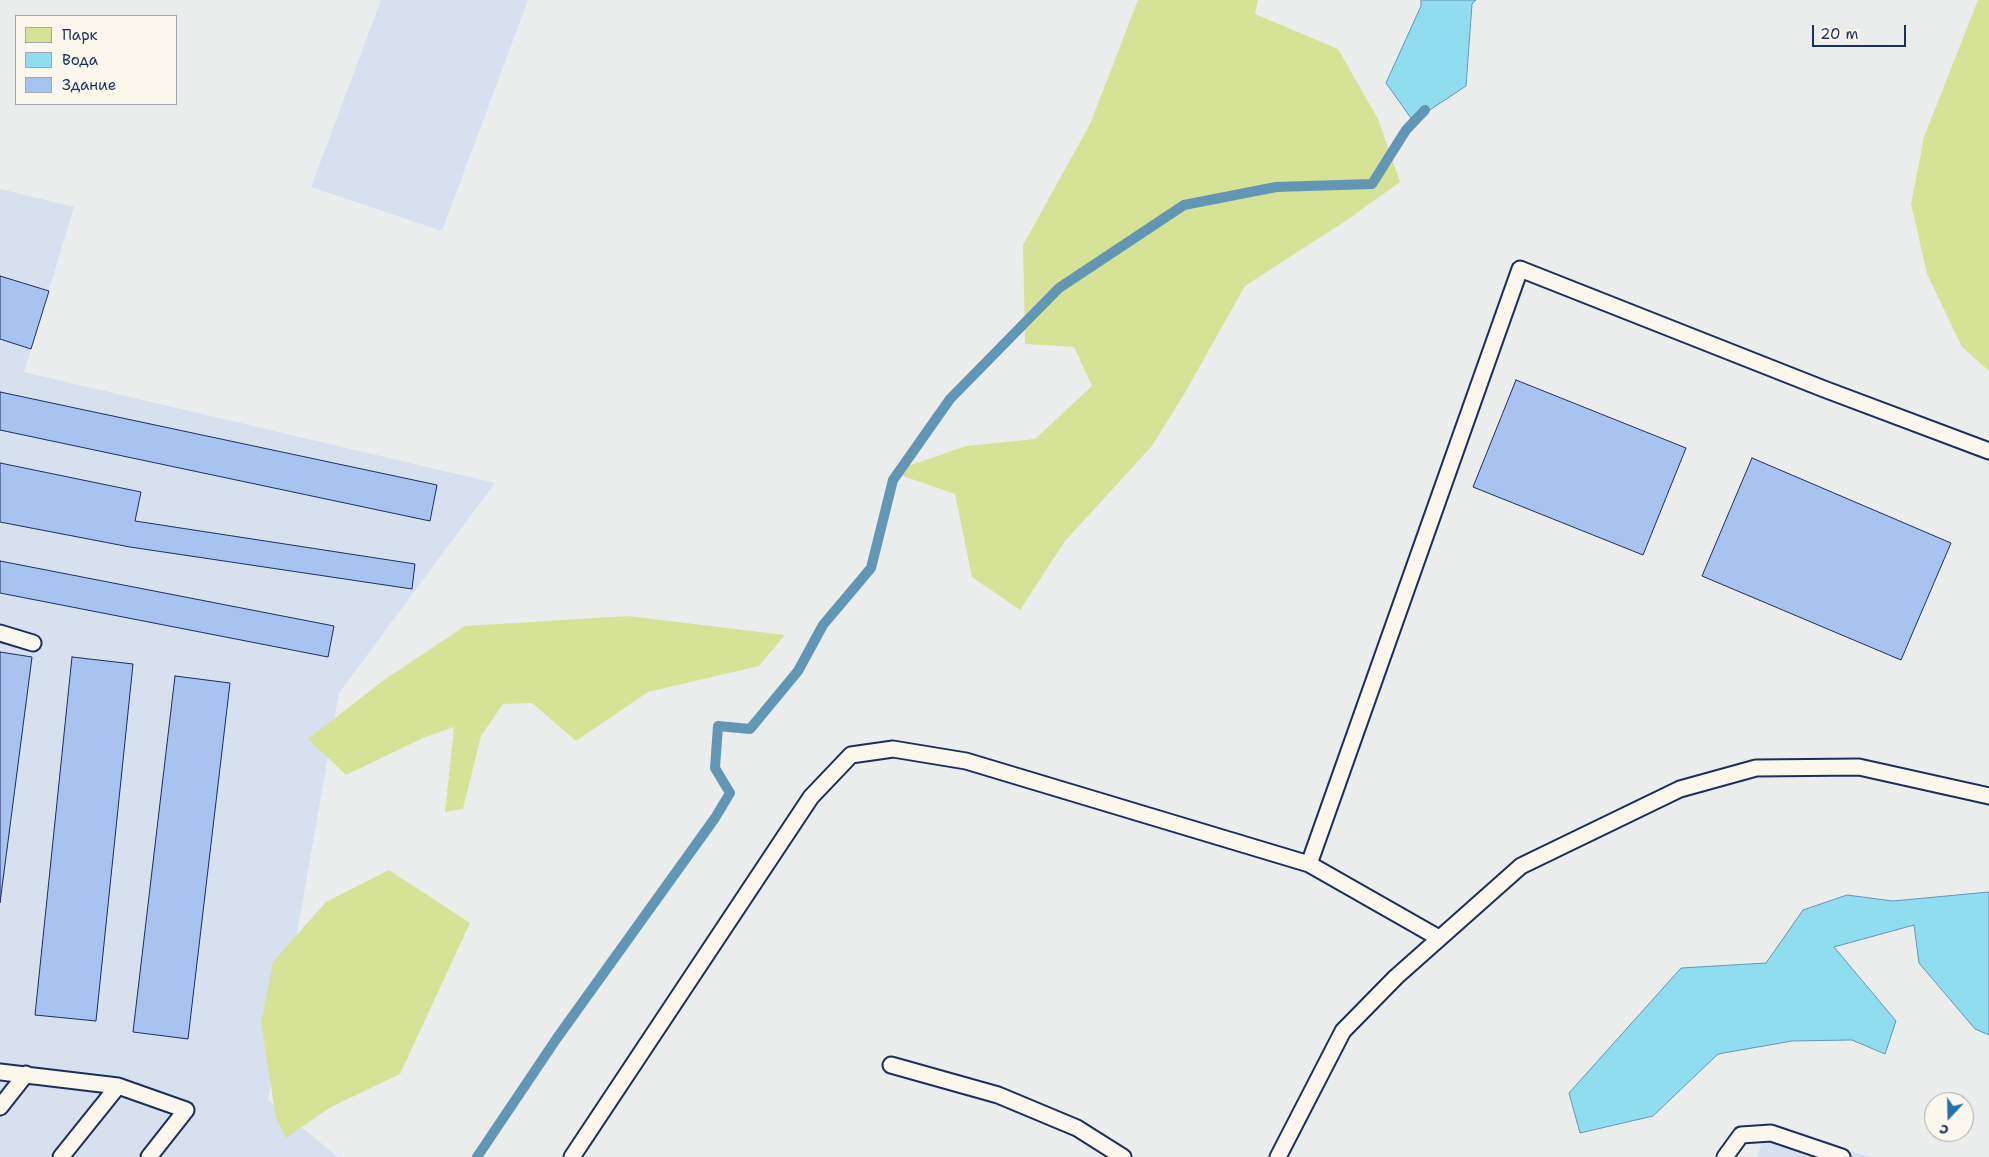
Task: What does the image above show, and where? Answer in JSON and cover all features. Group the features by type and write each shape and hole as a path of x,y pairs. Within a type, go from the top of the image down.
{"lane":[{"path":"1309,864 1520,268 1824,389 1989,451"},
{"path":"0,633 33,643"},
{"path":"572,1157 811,797 851,755 893,749 966,761 1309,864 1439,938"},
{"path":"1278,1157 1343,1031 1396,976 1521,866 1680,789 1756,768 1859,768 1989,796"},
{"path":"891,1065 998,1095 1077,1128 1123,1157"},
{"path":"0,1072 118,1086 186,1110 149,1157"},
{"path":"0,1108 26,1074"},
{"path":"61,1157 118,1086"},
{"path":"1725,1157 1740,1135 1771,1133 1842,1157"}],"shaded area":[{"path":"381,0 528,0 442,231 311,187"},
{"path":"0,189 74,207 24,372 495,483 339,693 268,1100 338,1157 0,1157"},
{"path":"1768,1125 1870,1157 1757,1157"}],"green space":[{"path":"1138,0 1258,0 1255,14 1338,49 1378,119 1400,182 1347,220 1245,286 1182,398 1151,447 1065,541 1020,610 972,577 955,494 891,472 966,446 1035,439 1092,386 1074,347 1025,344 1023,245 1090,124"},
{"path":"1978,0 1989,0 1989,371 1962,347 1927,274 1911,204 1924,137"},
{"path":"628,616 785,635 759,666 648,692 576,741 532,703 503,704 481,736 463,809 445,812 454,727 423,738 346,775 308,739 384,680 465,626"},
{"path":"389,870 470,923 400,1074 331,1107 286,1138 276,1118 261,1023 273,962 326,902"}],"water":[{"path":"1421,0 1476,0 1472,4 1466,86 1413,121 1386,83 1421,6"},
{"path":"1989,892 1989,1035 1975,1029 1919,963 1914,925 1834,947 1896,1021 1885,1054 1852,1040 1792,1041 1718,1054 1653,1116 1580,1133 1569,1093 1681,968 1766,963 1803,910 1847,895 1893,901"}],"building":[{"path":"0,276 49,291 31,349 0,339"},
{"path":"1516,380 1686,448 1643,555 1473,487"},
{"path":"0,392 437,485 430,521 0,430"},
{"path":"1752,458 1951,543 1901,660 1702,576"},
{"path":"0,463 141,492 135,521 415,564 412,589 130,547 0,522"},
{"path":"0,561 334,626 328,657 0,593"},
{"path":"0,652 32,657 0,903"},
{"path":"72,657 133,664 96,1021 35,1015"},
{"path":"175,676 230,683 188,1039 133,1032"}],"waterway":[{"path":"477,1157 557,1038 715,818 730,793 715,768 718,726 750,729 798,671 823,625 871,568 893,480 950,399 1059,288 1184,205 1276,187 1372,184 1406,130 1425,110"}]}
